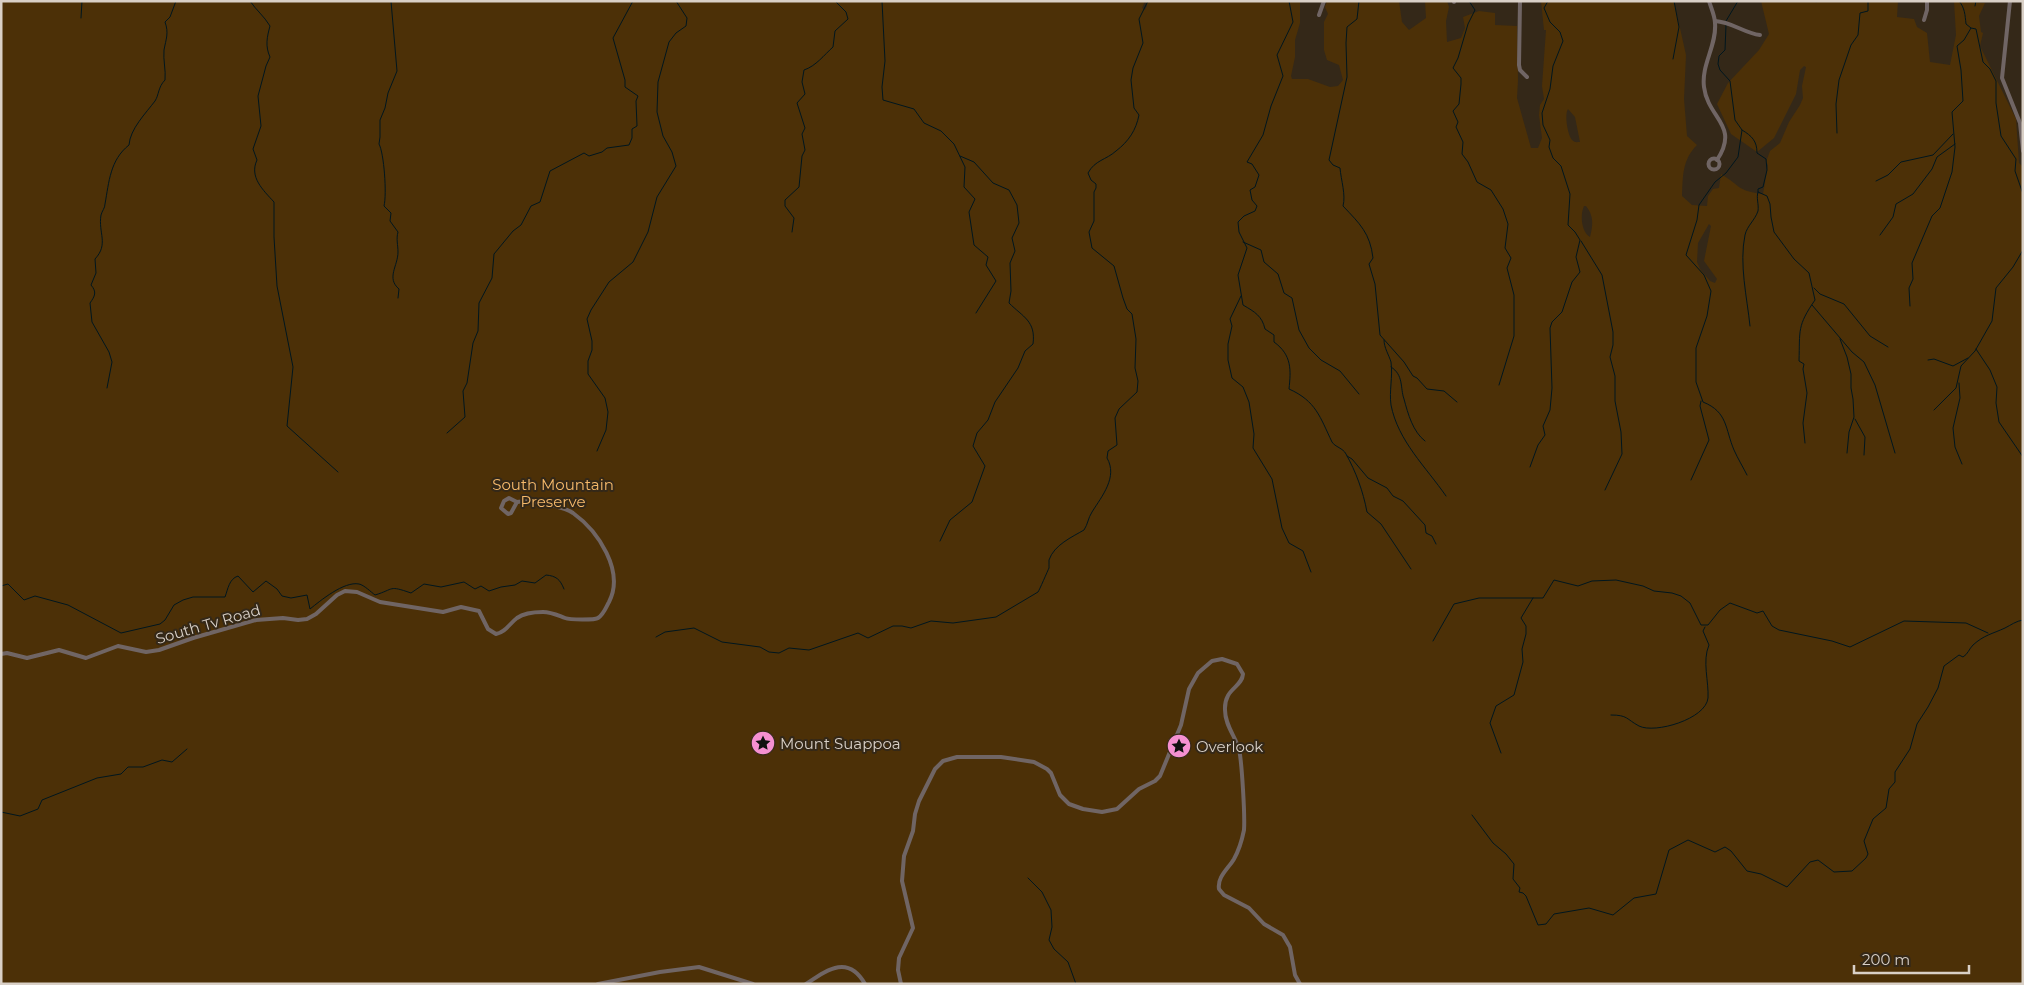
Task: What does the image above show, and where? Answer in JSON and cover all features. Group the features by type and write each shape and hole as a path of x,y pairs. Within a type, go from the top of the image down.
{"street":[{"path":"1319,15 1324,1"},
{"path":"1520,1 1519,65 1520,70 1527,77"},
{"path":"1709,1 1716,21 1714,38 1703,81 1707,100 1723,126 1726,137 1725,146 1717,160"},
{"path":"1924,20 1928,10 1927,1"},
{"path":"2010,1 2002,78 2020,123 2023,151"},
{"path":"1716,21 1723,22 1749,34 1760,34"},
{"name":"South Tv Road","path":"1,654 7,653 27,658 59,650 86,658 118,646 130,647 146,652 159,650 256,620 307,619 316,614 337,595 346,591 357,592 380,602 443,612 462,607 472,608 479,611 488,629 496,634 506,630 518,617 534,612 550,613 569,619 592,620 599,618 611,598 614,580 611,565 599,539 585,524 567,510 524,500 518,502 510,513 502,509 506,499 509,498 518,502"},
{"path":"901,984 898,970 899,958 913,928 902,878 904,856 913,831 917,806 937,766 946,759 956,757 1007,757 1026,760 1047,769 1062,797 1068,804 1102,812 1117,809 1139,789 1155,781 1160,776 1181,726 1187,695 1193,680 1210,663 1222,659 1236,664 1243,674 1241,681 1228,694 1224,709 1227,724 1239,751 1244,823 1239,850 1233,862 1220,878 1219,889 1224,895 1249,908 1264,924 1283,935 1290,947 1296,978 1300,984"},
{"path":"806,984 828,970 839,966 855,972 865,984"},
{"path":"598,984 699,967 753,984"}],"green space":[{"name":"South Mountain Preserve","path":"1,1 1145,1 1300,1 1300,23 1295,40 1292,79 1308,79 1330,87 1338,86 1343,80 1339,65 1327,60 1324,50 1324,22 1328,14 1325,7 1327,1 1399,1 1402,22 1409,30 1426,18 1425,1 1447,1 1449,7 1446,21 1447,42 1461,38 1465,28 1463,17 1479,11 1495,13 1495,25 1517,26 1517,98 1531,148 1538,148 1542,138 1539,115 1540,105 1544,99 1542,86 1546,30 1544,30 1541,1 1674,1 1686,55 1684,99 1687,136 1697,145 1688,156 1686,162 1682,196 1692,205 1707,206 1708,196 1713,189 1719,188 1721,174 1744,190 1763,194 1768,165 1766,162 1770,151 1780,143 1789,122 1803,98 1802,86 1806,67 1804,66 1800,70 1796,94 1774,138 1757,152 1731,134 1717,104 1728,83 1759,50 1769,34 1761,1 1815,1 1816,3 1818,1 1898,1 1897,17 1914,19 1917,27 1927,33 1930,62 1950,65 1956,35 1954,1 1985,3 1979,16 1981,32 1983,33 1980,46 2016,119 2019,163 2023,167 2023,984 1,984","holes":["1145,1 1147,6 1145,10 1142,8","1568,109 1575,117 1580,142 1573,141 1569,134 1566,120","1586,206 1592,217 1590,237 1583,227 1583,209","1709,224 1711,226 1704,261 1717,279 1715,283 1710,281 1697,262 1698,243"]}],"waterway":[{"path":"81,18 82,1"},
{"path":"107,388 112,362 109,352 92,322 90,303 95,294 91,285 96,273 95,259 99,254 102,243 101,215 105,207 109,180 114,164 129,145 135,127 155,101 165,80 164,54 167,33 165,22 170,17 176,1"},
{"path":"250,1 270,26 267,42 270,57 258,96 261,126 253,149 257,160 255,166 256,178 274,202 277,286 293,367 287,426 338,472"},
{"path":"391,1 397,71 380,120 379,144 384,174 384,206 391,213 390,221 398,232 398,257 393,276 393,281 399,289 398,298"},
{"path":"447,433 465,417 463,391 467,383 473,343 478,331 479,303 492,278 494,254 513,231 521,225 531,206 540,202 550,171 584,153 589,156 602,152 607,148 629,145 632,138 632,129 637,126 636,101 638,96 625,87 625,80 613,38 633,1"},
{"path":"597,451 606,430 608,412 605,398 588,374 588,361 592,350 592,341 587,319 609,282 633,262 648,232 657,197 676,166 672,152 663,136 657,112 658,82 669,42 676,33 686,26 687,18 676,1"},
{"path":"792,232 794,218 785,206 785,200 799,187 802,156 805,150 802,134 805,128 797,103 805,94 802,82 804,70 816,63 833,47 835,31 848,19 846,12 835,1"},
{"path":"882,1 885,61 882,87 883,100 914,109 924,123 941,131 954,144 965,167 964,187 975,199 969,212 974,245 988,257 986,265 996,281 976,313"},
{"path":"656,637 665,632 694,628 722,642 760,647 769,652 779,653 789,648 809,650 858,633 868,638 893,626 911,628 931,621 953,623 996,617 1038,592 1049,568 1051,555 1064,542 1084,530 1104,493 1111,472 1107,458 1108,451 1117,445 1115,418 1119,409 1137,392 1138,381 1135,368 1136,339 1132,314 1127,309 1114,266 1092,248 1089,232 1094,221 1094,192 1096,184 1091,180 1088,173 1094,165 1125,143 1136,126 1139,115 1134,108 1131,80 1133,68 1143,43 1139,19 1148,1"},
{"path":"1289,1 1293,22 1277,55 1283,76 1271,106 1263,135 1247,162 1252,164 1259,175 1255,187 1250,190 1252,200 1257,206 1255,211 1244,216 1238,222 1239,232 1247,248 1238,275 1243,305 1257,315 1265,329 1274,335 1274,342 1284,352 1289,363 1289,389 1311,404 1320,417 1332,442 1345,452 1359,482 1367,512 1381,524 1411,569"},
{"path":"1359,1 1357,19 1347,27 1347,77 1329,160 1333,165 1340,168 1344,192 1343,206 1367,235 1372,249 1373,258 1369,264 1375,284 1380,335 1404,362 1413,376 1427,389 1444,391 1457,402"},
{"path":"1469,1 1475,10 1468,24 1458,58 1453,68 1461,78 1459,104 1453,111 1458,122 1456,127 1463,142 1462,154 1468,162 1477,182 1491,190 1503,209 1508,224 1505,248 1511,258 1507,268 1514,295 1514,336 1499,385"},
{"path":"1530,467 1538,445 1545,435 1543,426 1550,410 1552,388 1550,328 1552,322 1562,312 1572,282 1580,272 1576,257 1580,240 1568,225 1570,194 1561,166 1553,158 1549,147 1550,140 1543,125 1542,113 1550,89 1553,66 1563,41 1560,32 1550,22 1544,8 1548,1"},
{"path":"1673,59 1679,27 1674,1"},
{"path":"1726,21 1738,1"},
{"path":"1837,133 1836,104 1839,80 1851,45 1858,35 1860,13 1868,11 1868,1"},
{"path":"1910,306 1909,288 1913,279 1912,263 1932,216 1940,208 1952,172 1955,147 1952,112 1963,101 1957,46 1964,40 1971,28 1966,24 1964,9 1959,1"},
{"path":"1975,6 1976,1"},
{"path":"1726,25 1725,50 1719,56 1718,64 1720,70 1730,81 1735,120 1742,130 1738,157 1726,173 1715,182 1699,205 1697,220 1686,255 1704,275 1711,291 1707,316 1696,348 1696,382 1703,402 1717,411 1725,422 1734,450 1747,475"},
{"path":"1971,28 1976,29 1983,62 1990,69 1996,81 1996,103 2001,136 2016,159 2015,171 2023,194"},
{"path":"1742,130 1753,139 1757,153 1766,159 1767,170 1763,187 1758,189 1758,192 1767,196 1774,232 1794,259 1809,273 1815,300 1805,316 1800,335 1799,361 1804,364 1803,369 1807,393 1803,423 1805,443"},
{"path":"1876,181 1888,175 1901,162 1933,155 1953,134"},
{"path":"1880,235 1893,217 1896,204 1913,194 1932,169 1937,157 1955,144"},
{"path":"940,541 950,520 972,502 985,466 973,446 977,433 988,420 995,402 1018,368 1025,351 1033,344 1030,325 1024,316 1009,303 1011,291 1010,263 1015,251 1012,238 1019,223 1017,205 1009,190 993,183 974,162 960,156"},
{"path":"1750,326 1743,269 1743,246 1746,232 1758,211 1758,192"},
{"path":"1581,241 1602,275 1613,332 1613,345 1610,357 1615,376 1615,401 1621,432 1622,454 1605,490"},
{"path":"1243,242 1261,250 1264,262 1278,274 1284,293 1292,298 1299,330 1309,348 1321,360 1340,371 1359,394"},
{"path":"1934,410 1956,388 1961,366 1975,351 1992,321 1996,288 2013,267 2023,250"},
{"path":"1814,288 1820,294 1844,304 1870,336 1888,347"},
{"path":"1241,296 1230,319 1232,326 1228,344 1228,360 1232,378 1243,387 1249,402 1254,434 1253,448 1272,479 1282,528 1289,543 1303,551 1311,572"},
{"path":"1812,305 1852,352 1864,362 1875,385 1895,453"},
{"path":"1840,339 1851,374 1853,399 1854,417 1849,432 1847,453"},
{"path":"1384,340 1391,362 1391,405 1395,418 1406,442 1446,496"},
{"path":"1976,349 1990,370 1997,387 1996,403 1999,422 2023,457"},
{"path":"1928,360 1934,359 1953,366 1968,358"},
{"path":"1391,367 1400,378 1407,411 1417,433 1425,441"},
{"path":"1959,383 1960,398 1953,428 1955,447 1962,464"},
{"path":"1691,480 1709,440 1700,406 1701,401"},
{"path":"1855,419 1865,437 1864,455"},
{"path":"1347,456 1352,459 1368,478 1387,488 1393,496 1403,501 1425,525 1426,533 1432,536 1436,544"},
{"path":"1,586 8,584 24,600 35,596 68,605 121,633 160,624 165,620 174,605 183,600 193,597 225,597 231,582 238,576 253,592 266,581 277,589 282,596 291,598 307,595 310,609 333,592 353,584 359,584 375,595 395,589 411,593 424,584 441,587 464,582 475,589 481,586 489,591 515,585 522,581 535,583 546,575 557,579 564,589"},
{"path":"1433,641 1454,604 1479,598 1543,598 1554,580 1578,586 1592,581 1616,580 1643,586 1654,591 1672,593 1681,596 1690,603 1701,625 1708,625 1720,610 1730,603 1757,613 1763,611 1772,626 1779,630 1832,641 1850,647 1904,621 1966,623 1988,633"},
{"path":"1501,753 1490,723 1496,706 1514,695 1523,662 1522,649 1526,634 1526,626 1521,618 1533,598"},
{"path":"1472,815 1493,843 1514,864 1513,879 1520,888 1519,892 1526,896 1538,925 1546,924 1554,914 1589,908 1613,915 1634,898 1656,894 1669,850 1688,840 1715,852 1725,847 1731,851 1747,871 1761,874 1787,887 1810,862 1818,860 1834,872 1852,871 1868,854 1864,841 1873,819 1886,808 1889,789 1895,782 1895,772 1910,749 1917,724 1938,688 1944,666 1959,655 1965,656 1973,645 1981,639 2023,620"},
{"path":"1611,715 1624,717 1639,726 1656,728 1679,723 1699,712 1705,706 1708,698 1706,658 1709,645 1703,631 1705,627"},
{"path":"1,812 20,816 38,809 42,800 97,778 121,774 128,767 143,767 162,760 172,762 187,749"},
{"path":"1028,878 1042,892 1051,910 1052,927 1049,940 1054,949 1068,962 1076,984"}],"place":[{"name":"Mount Suappoa","path":"763,743"},
{"name":"Overlook","path":"1179,746"}]}
